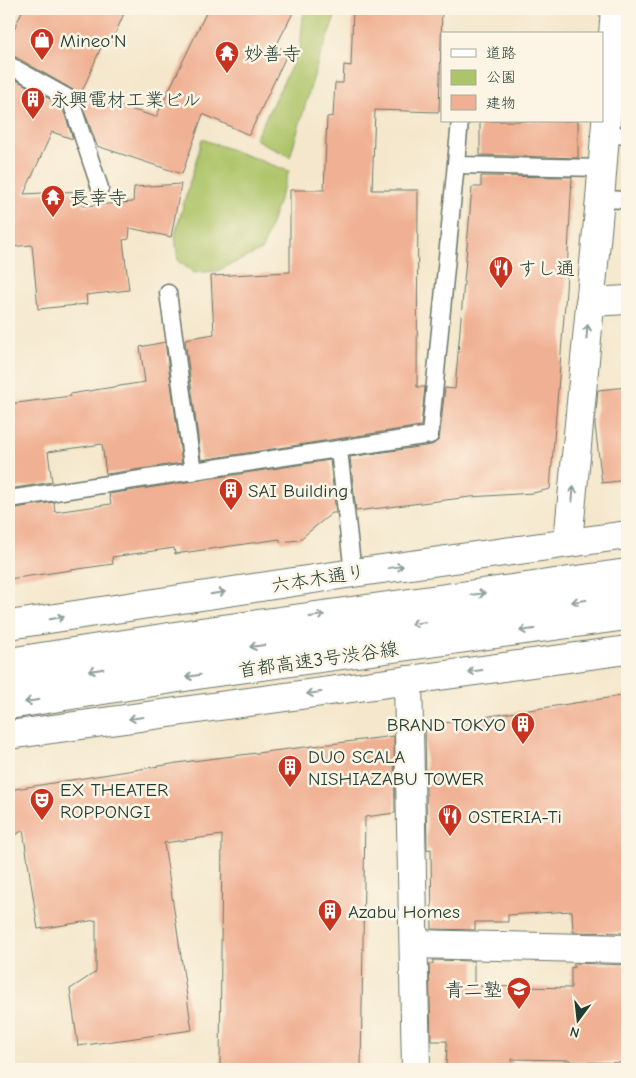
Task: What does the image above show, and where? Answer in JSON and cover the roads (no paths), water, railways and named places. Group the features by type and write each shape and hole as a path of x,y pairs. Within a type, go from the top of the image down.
{"main road":[{"path":"568,542 602,168 616,135 618,90 615,9"},
{"path":"590,302 627,300"},
{"name":"六本木通り","path":"9,626 353,572 627,534"},
{"path":"9,662 201,632 627,573"},
{"path":"9,684 208,653 627,594"},
{"name":"首都高速3号渋谷線","path":"9,705 210,673 627,616"},
{"path":"9,735 627,650"},
{"path":"408,680 416,1069"},
{"path":"414,944 627,949"}],"lane":[{"path":"9,65 70,99 100,188"},
{"path":"9,499 430,435 460,122"},
{"path":"457,165 602,168"},
{"path":"600,199 627,200"},
{"path":"168,293 193,472"},
{"path":"339,450 353,572"}],"place":[{"name":"Mineo'N","path":"42,61"},
{"name":"妙善寺","path":"227,74"},
{"name":"永興電材工業ビル","path":"33,120"},
{"name":"長幸寺","path":"53,218"},
{"name":"すし通","path":"501,289"},
{"name":"SAI Building","path":"231,511"},
{"name":"BRAND TOKYO","path":"523,745"},
{"name":"DUO SCALA NISHIAZABU TOWER","path":"290,788"},
{"name":"EX THEATER ROPPONGI","path":"42,821"},
{"name":"OSTERIA-Ti","path":"450,837"},
{"name":"Azabu Homes","path":"330,932"},
{"name":"青二塾","path":"519,1010"}]}
